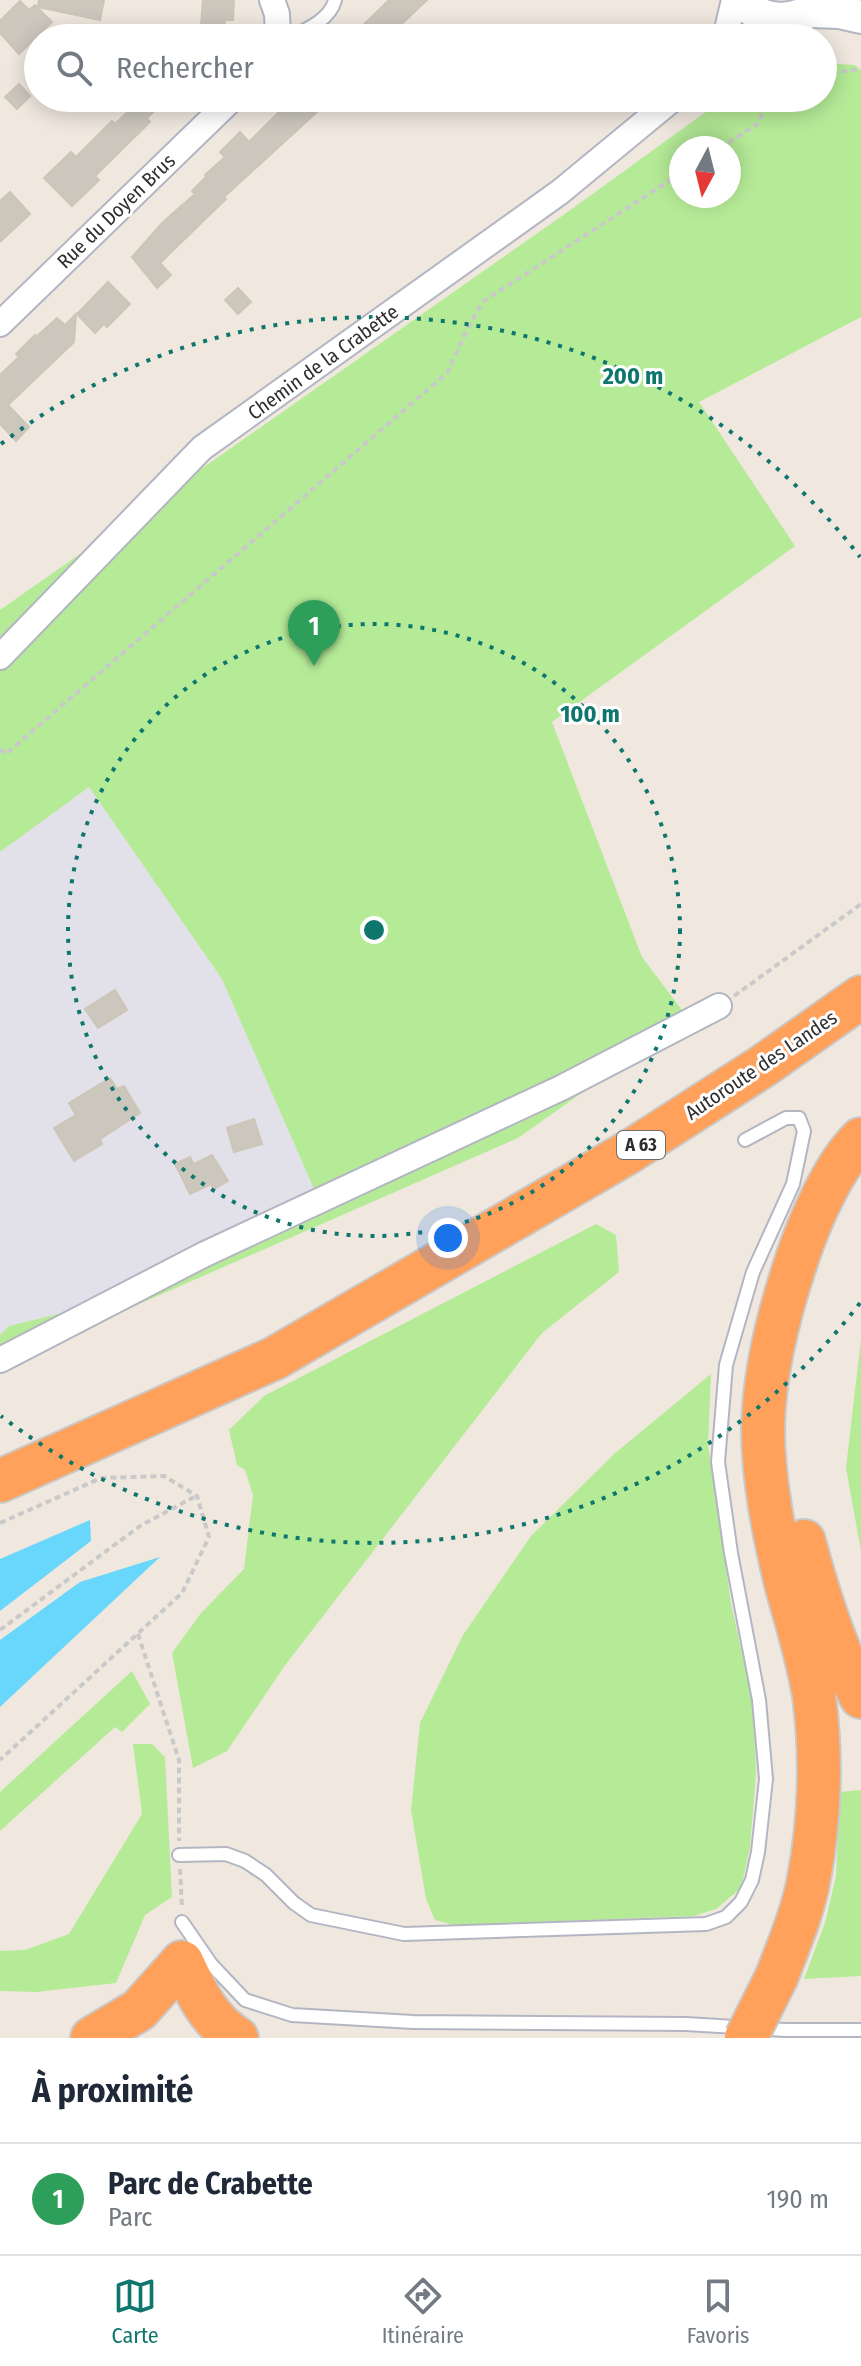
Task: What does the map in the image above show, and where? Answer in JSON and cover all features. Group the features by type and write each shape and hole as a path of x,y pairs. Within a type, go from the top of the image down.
{"highway":[{"name":"Autoroute des Landes","path":"411,1277 517,1219 629,1152 763,1066 861,997"},
{"path":"746,2038 777,1976 797,1924 809,1879 816,1827 818,1761 814,1697 773,1522 766,1471 763,1426 772,1354 783,1299 801,1246 835,1176 861,1139"},
{"path":"861,1179 830,1239 814,1287 800,1345 791,1460 798,1516 814,1581 861,1697"},
{"path":"0,1456 411,1277"},
{"path":"0,1481 275,1358 411,1277"},
{"path":"92,2038 139,2010 182,1962 198,1997 219,2027 237,2038"}],"street":[{"path":"272,0 278,24"},
{"path":"728,24 734,0"},
{"path":"741,0 762,16 764,24"},
{"path":"779,24 817,6 861,17"},
{"name":"Rue du Doyen Brus","path":"0,324 219,112"},
{"name":"Chemin de la Crabette","path":"0,657 202,448 560,192 657,112"},
{"path":"0,1360 205,1254 563,1087 719,1006"}],"lane":[{"path":"314,24 324,18 335,0"},
{"path":"179,1855 226,1854 245,1861 266,1875 311,1915 404,1934 706,1924 726,1917 741,1902 752,1880 758,1852 766,1779 759,1700 731,1553 718,1462 726,1365 753,1272 793,1184 804,1131 799,1118 786,1118 745,1140"},
{"path":"182,1922 211,1964 245,2000 292,2015 413,2022 686,2024 785,2030 861,2030"}],"path":[{"path":"837,72 861,69"},
{"path":"739,136 759,123 762,112"},
{"path":"0,749 6,754 447,373 468,322 484,301 669,181"},
{"path":"719,1006 861,904"},
{"path":"0,1523 101,1478 164,1476 197,1496 209,1537 182,1593 0,1760"},
{"path":"0,1630 140,1526 197,1496"},
{"path":"138,1634 179,1760 182,1922"}],"shaded area":[{"path":"89,787 222,979 316,1191 62,1313 9,1326 0,1335 0,852"}],"green space":[{"path":"837,64 855,65 861,70 861,317 699,402 795,546 552,722 642,957 688,1018 518,1138 0,1365 0,1335 9,1326 62,1313 315,1191 222,979 89,787 0,852 0,610 669,139 669,208 741,208 741,136 673,136 706,112 837,112"},
{"path":"596,1224 616,1235 619,1272 542,1333 286,1664 227,1751 193,1768 172,1653 201,1613 244,1569 253,1495 245,1470 237,1465 229,1430 264,1396"},
{"path":"861,1339 861,1551 846,1468"},
{"path":"711,1374 708,1445 731,1603 753,1705 756,1773 750,1847 741,1888 716,1909 694,1916 454,1925 435,1920 426,1899 411,1810 420,1723 463,1635 531,1536 614,1454"},
{"path":"132,1671 150,1704 122,1732 115,1727 0,1831 0,1792"},
{"path":"133,1744 152,1744 165,1757 172,1897 145,1915 116,1983 36,1992 0,1991 0,1951 25,1950 69,1934 142,1814"},
{"path":"861,1790 861,1976 804,1979 825,1923 836,1876 840,1792"}],"water":[{"path":"90,1520 91,1541 0,1611 0,1559"},
{"path":"160,1557 0,1707 0,1640 80,1582"}],"building":[{"path":"39,0 104,0 100,20 38,7"},
{"path":"203,0 234,0 233,20 225,20 225,24 201,24"},
{"path":"389,0 427,0 402,24 364,24"},
{"path":"20,1 29,10 35,5 52,22 24,24 24,49 19,54 0,33 0,21"},
{"path":"19,84 24,89 24,102 17,109 5,97"},
{"path":"127,112 153,112 147,118 150,122 95,176 99,180 72,206 44,178 71,152 76,157 112,121 115,124"},
{"path":"279,112 317,112 224,197 226,199 160,263 171,275 157,288 132,257 163,222 195,194 192,191 225,157 220,152 240,132 249,142"},
{"path":"10,192 30,214 0,242 0,201"},
{"path":"108,282 130,304 107,327 104,324 95,333 77,314"},
{"path":"238,288 251,302 238,314 225,300"},
{"path":"76,314 74,342 8,405 29,427 16,441 0,424 0,375 19,357 16,354 35,335 57,318 65,325"},
{"path":"115,990 127,1010 98,1028 85,1009"},
{"path":"110,1078 117,1089 124,1086 140,1113 100,1139 102,1144 74,1161 54,1128 76,1115 69,1103"},
{"path":"254,1119 262,1144 234,1152 227,1128"},
{"path":"212,1155 228,1181 214,1189 211,1184 190,1194 175,1164 190,1157 194,1164"}],"place":[{"name":"Parc de Crabette","path":"314,666"}]}
